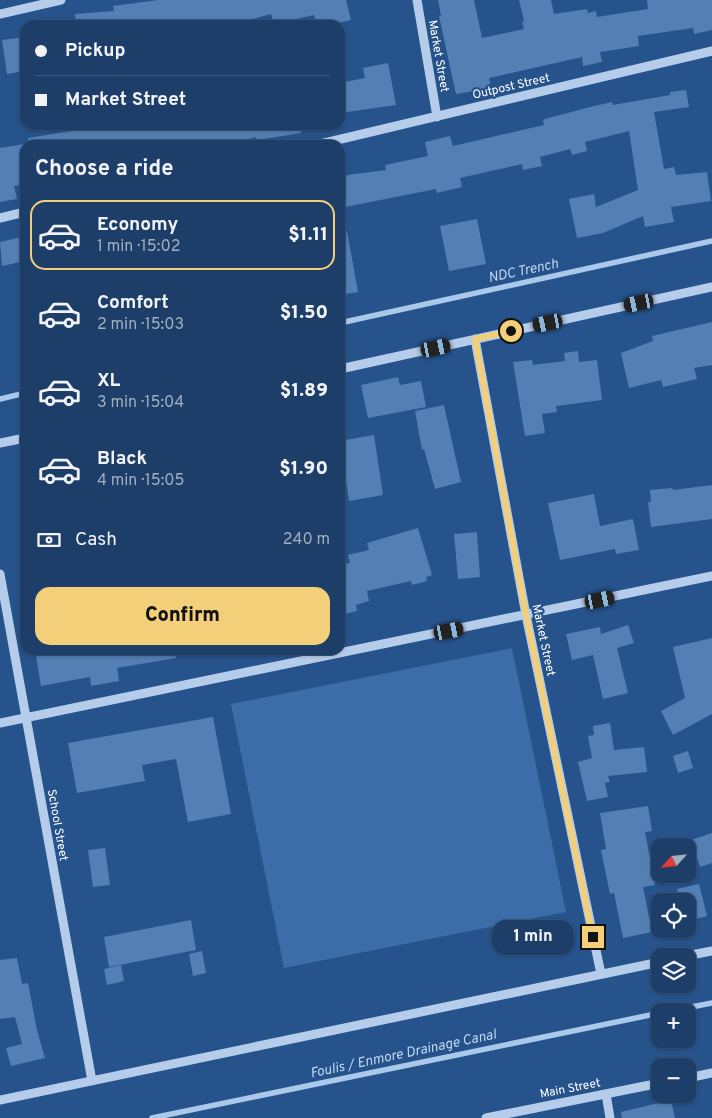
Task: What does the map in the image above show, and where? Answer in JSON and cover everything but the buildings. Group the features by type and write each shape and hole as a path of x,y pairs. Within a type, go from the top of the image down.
{"street":[{"path":"0,14 61,0"},
{"name":"Market Street","path":"417,0 437,117"},
{"name":"Outpost Street","path":"338,140 712,51"},
{"path":"0,218 20,213"},
{"path":"345,368 712,287"},
{"name":"Market Street","path":"475,339 526,615 601,974"},
{"path":"0,443 20,439"},
{"name":"School Street","path":"0,574 92,1081"},
{"path":"345,652 712,576"},
{"path":"0,723 330,655"},
{"path":"696,954 712,951"},
{"path":"0,1100 651,964"},
{"path":"696,1076 712,1073"},
{"name":"Main Street","path":"486,1118 651,1085"},
{"path":"606,1094 610,1118"}],"shaded area":[{"path":"512,648 566,912 284,968 231,704"}],"waterway":[{"name":"NDC Trench","path":"345,322 712,241"},
{"name":"NDC Trench","path":"0,399 20,394"},
{"name":"Foulis / Enmore Drainage Canal","path":"696,1006 712,1003"},
{"name":"Foulis / Enmore Drainage Canal","path":"152,1118 651,1015"}],"route":[{"path":"511,331 475,339 526,615 593,937"}]}
